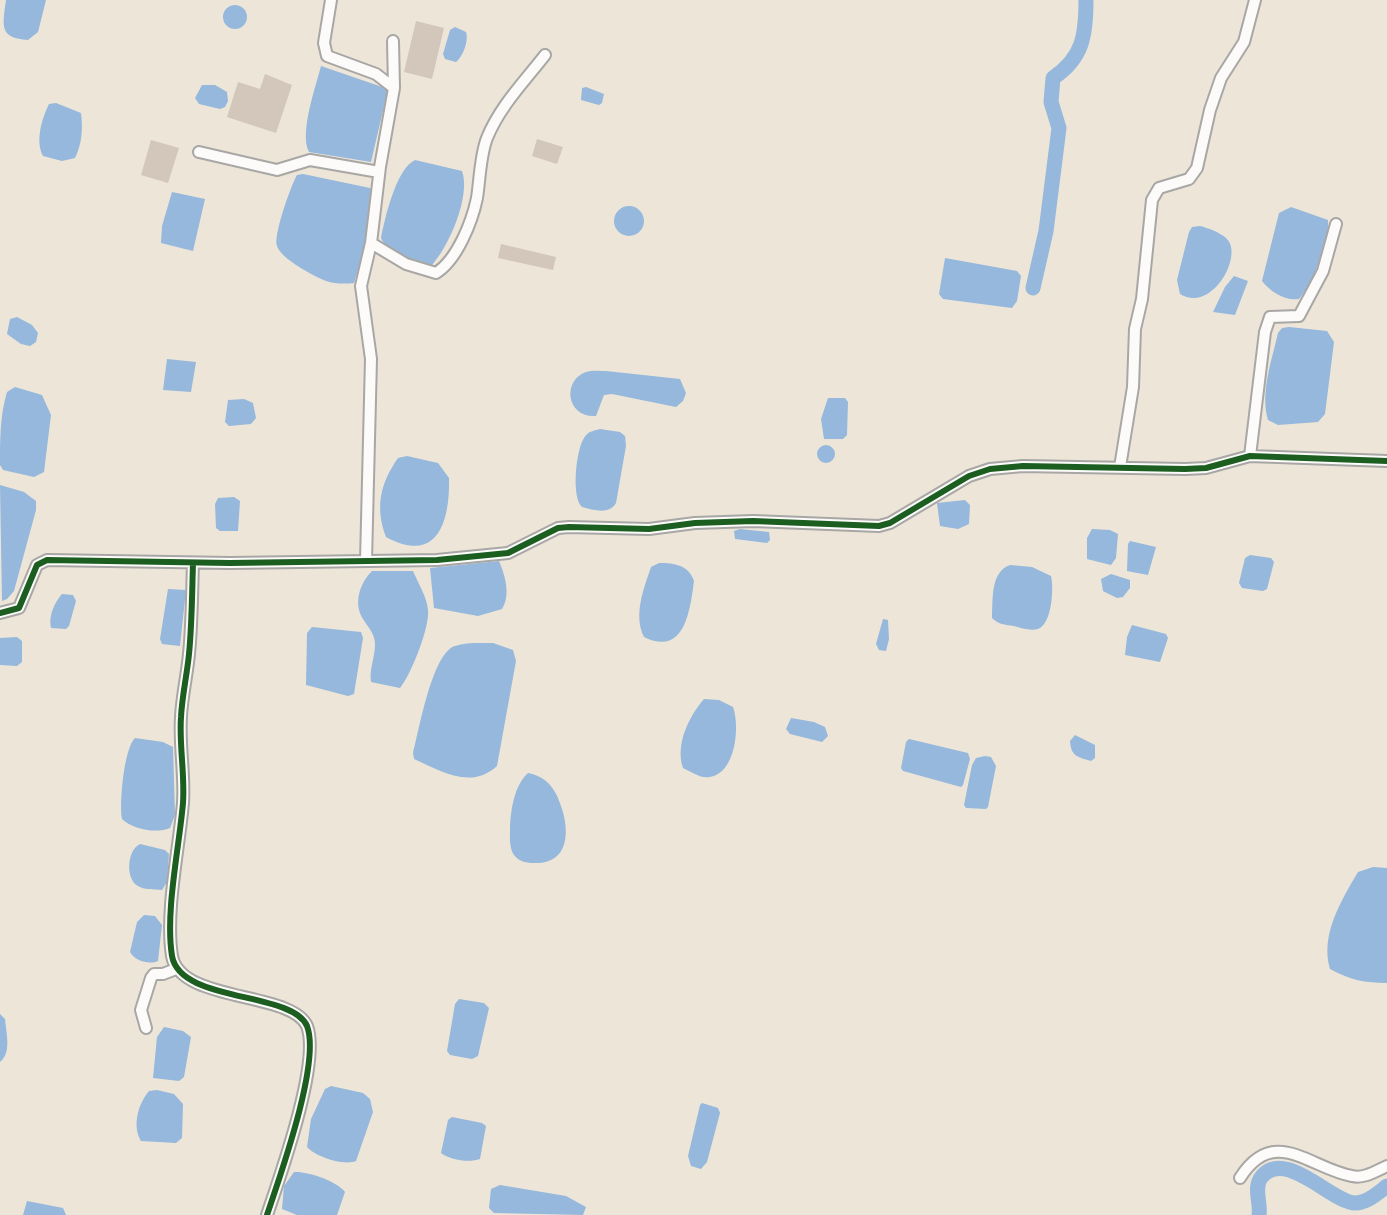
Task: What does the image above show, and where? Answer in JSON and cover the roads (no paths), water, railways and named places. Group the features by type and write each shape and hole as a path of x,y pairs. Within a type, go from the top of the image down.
{"street":[{"path":"331,0 324,43 327,56 376,74 394,87"},
{"path":"1120,467 1133,387 1135,329 1142,299 1152,200 1159,188 1189,179 1197,168 1210,110 1221,78 1244,42 1255,0"},
{"path":"366,561 371,358 361,286 371,243 379,172 394,87 393,41"},
{"path":"371,243 406,264 436,273 446,267 458,247 476,201 486,140 502,109 545,55"},
{"path":"199,152 277,170 310,160 379,172"},
{"path":"1250,456 1265,332 1270,317 1299,316 1323,271 1336,224"},
{"path":"0,614 19,608 31,576 42,561 193,563 437,560 508,553 558,528 569,527 649,529 695,523 753,521 879,526 896,520 969,476 990,469 1023,466 1206,468 1250,456 1387,461"},
{"path":"193,563 189,653 181,717 183,800 171,930 172,957 176,969 182,976 207,986 288,1010 301,1017 307,1026 310,1063 302,1098 267,1215"},
{"path":"146,1028 141,1010 151,978 154,974 163,974 176,969"},
{"path":"1240,1178 1248,1164 1258,1157 1281,1152 1313,1160 1352,1176 1372,1174 1387,1166"}],"water":[{"path":"6,0 46,0 38,32 28,40 12,37 5,30"},
{"path":"235,5 244,8 247,17 244,26 235,29 226,26 223,17 226,8"},
{"path":"455,27 466,32 467,35 463,52 456,62 445,59 443,54 450,30"},
{"path":"321,66 388,89 371,162 309,152 306,144 307,122"},
{"path":"202,85 215,85 227,92 228,101 225,107 220,109 199,104 195,98"},
{"path":"586,87 604,94 602,103 599,105 581,100 582,88"},
{"path":"56,103 81,113 81,136 77,153 75,158 62,161 43,156 40,144 40,130 46,110 49,104"},
{"path":"415,160 462,171 464,181 464,194 457,220 439,257 432,265 403,257 389,249 381,238 397,183 408,165"},
{"path":"303,174 370,188 373,193 369,233 354,283 344,284 321,279 284,256 277,246 276,240 287,199 297,175"},
{"path":"172,192 205,199 193,251 161,243 162,226"},
{"path":"629,206 635,207 643,215 643,227 635,235 629,236 623,235 615,227 614,221 615,215 623,207"},
{"path":"1291,207 1328,220 1320,261 1310,283 1299,299 1288,299 1278,295 1262,281 1279,213"},
{"path":"1200,226 1213,230 1226,238 1231,246 1231,256 1222,280 1214,289 1203,296 1192,298 1180,294 1177,280 1189,232 1192,227"},
{"path":"945,258 1017,271 1021,276 1017,301 1012,308 943,299 939,294"},
{"path":"1234,276 1248,281 1235,315 1213,312 1225,287"},
{"path":"17,317 32,325 38,333 36,342 30,346 21,344 7,334 10,319"},
{"path":"1282,328 1327,331 1334,342 1325,414 1318,422 1278,425 1268,420 1265,398 1270,365 1278,333"},
{"path":"167,359 196,362 191,392 163,390"},
{"path":"606,371 680,379 686,393 683,401 676,407 612,394 604,395 596,416 578,411 571,398 573,383 578,376 586,372"},
{"path":"15,387 42,395 51,415 44,472 34,477 3,470 0,465 3,410 7,392"},
{"path":"828,398 845,398 848,402 847,435 843,439 824,439 821,419"},
{"path":"244,399 253,403 256,418 251,424 229,426 225,422 228,400"},
{"path":"600,429 620,432 625,436 626,446 616,503 613,507 601,511 582,507 576,484 581,444 587,434"},
{"path":"826,445 832,448 835,454 832,460 826,463 820,460 817,454 820,448"},
{"path":"407,456 438,463 449,478 447,509 443,523 429,542 418,546 404,544 386,537 381,516 381,496 387,477 398,458"},
{"path":"0,485 24,492 36,501 36,510 14,591 2,601"},
{"path":"234,497 240,501 238,531 220,531 216,528 215,504 218,498"},
{"path":"965,500 970,505 969,524 958,529 940,526 937,503"},
{"path":"740,529 769,532 770,540 767,543 735,539 734,531"},
{"path":"1092,529 1110,530 1118,534 1116,558 1111,565 1087,559 1087,538"},
{"path":"1130,541 1156,547 1148,575 1127,571"},
{"path":"1250,555 1271,558 1274,562 1267,589 1263,591 1242,588 1239,583 1245,558"},
{"path":"499,561 507,591 502,609 478,616 434,608 430,568"},
{"path":"659,563 675,564 685,568 694,581 683,627 677,636 669,641 658,642 644,637 639,620 643,593 651,567"},
{"path":"1010,565 1032,567 1051,576 1052,597 1049,613 1043,626 1038,629 1005,625 992,618 996,580 999,574"},
{"path":"372,571 413,571 427,605 428,618 423,639 400,688 371,682 375,640 360,613 358,600 361,587"},
{"path":"1111,574 1130,580 1130,588 1123,597 1117,598 1103,591 1101,579"},
{"path":"168,589 186,590 180,646 162,644 160,639"},
{"path":"62,594 73,595 76,601 69,626 66,629 51,628 50,619"},
{"path":"883,619 888,620 889,639 886,651 879,650 876,644"},
{"path":"1132,625 1166,634 1168,638 1160,662 1125,655 1127,637"},
{"path":"312,627 361,632 363,638 354,694 348,696 306,685 307,633"},
{"path":"17,637 22,641 22,662 17,666 0,665 0,638"},
{"path":"493,643 513,650 516,661 497,766 477,777 466,777 445,773 414,759 413,753 433,677 447,652 455,646 464,644"},
{"path":"704,699 719,700 733,707 736,725 731,758 719,774 710,777 696,775 683,768 681,759 685,731 693,714"},
{"path":"791,718 814,722 825,727 828,736 822,742 790,734 786,729"},
{"path":"1075,735 1095,745 1095,758 1091,761 1073,753 1070,741"},
{"path":"135,738 163,742 173,747 175,815 170,828 158,831 144,830 122,819 125,764"},
{"path":"909,739 968,753 970,759 963,785 961,787 903,771 901,768 906,742"},
{"path":"991,757 996,766 988,807 986,809 966,808 964,805 972,765 976,758"},
{"path":"528,773 540,777 549,784 556,794 564,816 566,835 561,852 546,862 521,861 512,852 510,821 512,806 519,784"},
{"path":"140,844 165,850 169,854 167,882 162,890 140,887 131,877 130,858 132,852"},
{"path":"1373,867 1387,868 1387,983 1358,980 1337,973 1330,969 1328,956 1330,931 1345,895 1358,872"},
{"path":"144,915 155,916 162,925 158,961 139,960 130,952 137,922"},
{"path":"459,999 484,1003 489,1008 478,1056 472,1059 450,1055 447,1051 455,1004"},
{"path":"0,1014 5,1019 7,1048 0,1062"},
{"path":"164,1027 183,1031 191,1037 184,1077 179,1081 153,1078 157,1037"},
{"path":"331,1086 363,1093 370,1099 373,1112 356,1161 330,1160 307,1147 311,1119 325,1089"},
{"path":"157,1090 174,1094 183,1104 182,1138 176,1143 141,1141 138,1135 137,1122 142,1102 149,1091"},
{"path":"702,1103 718,1108 720,1113 707,1162 701,1169 691,1166 688,1156"},
{"path":"452,1117 482,1123 486,1126 480,1159 460,1160 441,1153 448,1120"},
{"path":"294,1172 321,1178 335,1184 345,1192 337,1215 297,1215 282,1209 284,1186"},
{"path":"500,1185 566,1196 586,1207 583,1215 494,1213 489,1208 491,1189"},
{"path":"27,1201 63,1208 66,1215 23,1215"}],"waterway":[{"path":"1033,288 1046,231 1059,128 1051,102 1053,78 1071,62 1081,45 1086,0"},
{"path":"1259,1215 1258,1183 1270,1170 1281,1168 1294,1172 1345,1201 1355,1203 1368,1199 1387,1186"}]}
